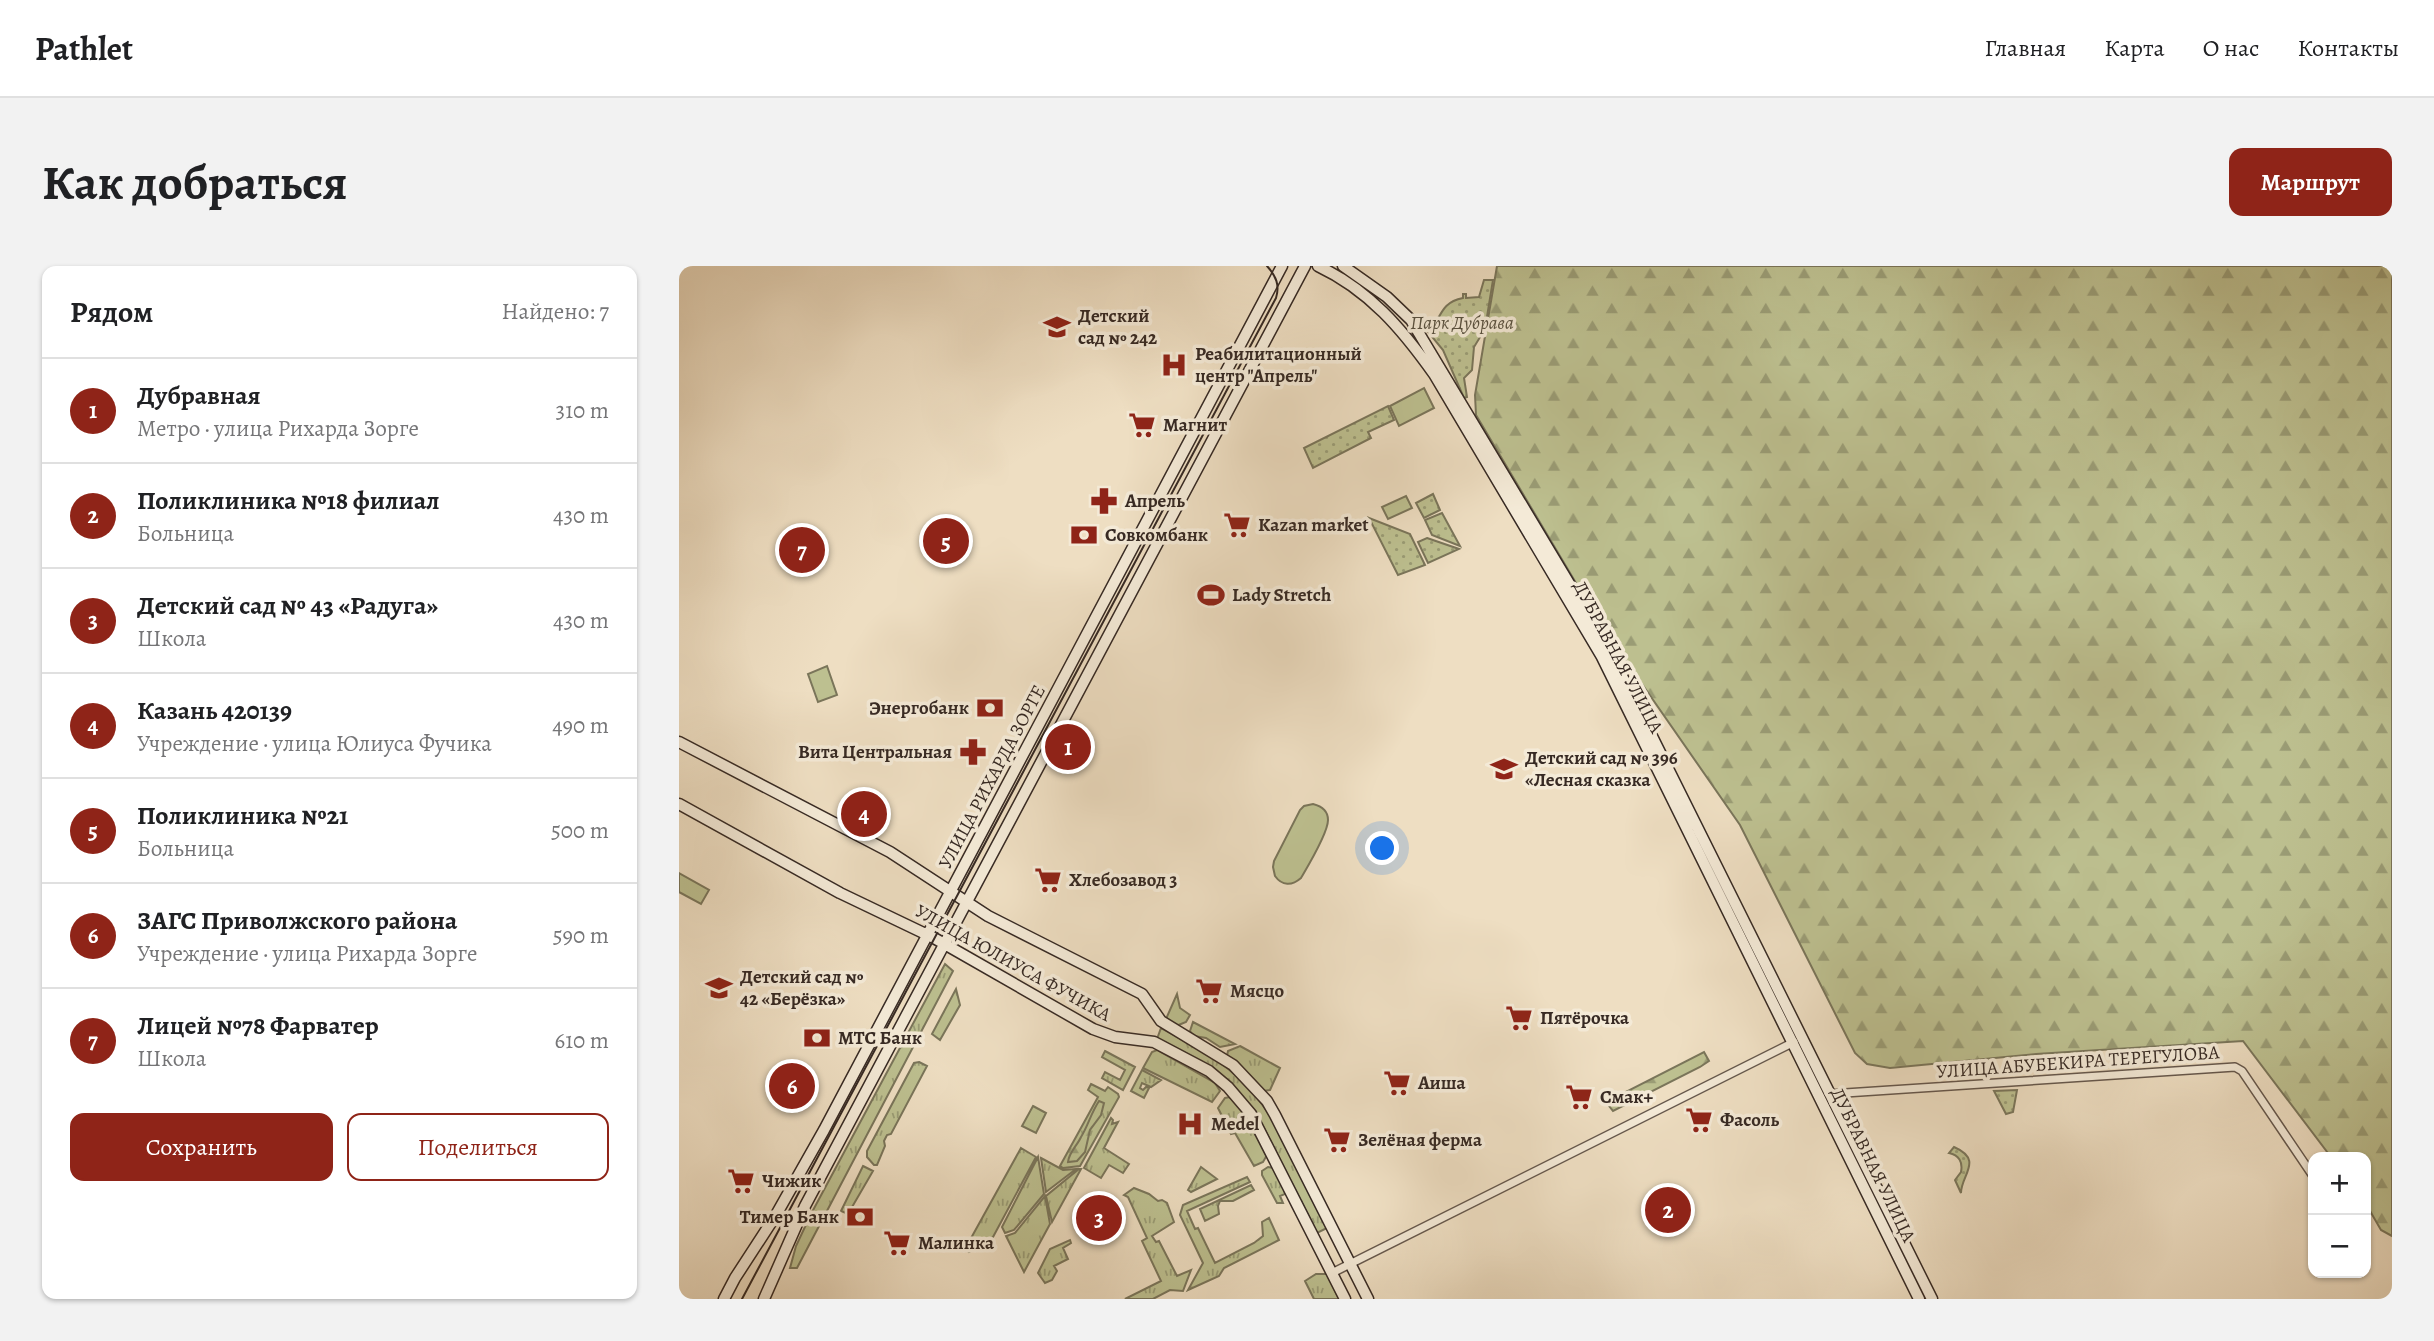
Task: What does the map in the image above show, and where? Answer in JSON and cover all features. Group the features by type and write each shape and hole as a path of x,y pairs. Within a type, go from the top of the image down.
{"street":[{"name":"УЛИЦА РИХАРДА ЗОРГЕ","path":"724,1299 824,1130 1282,266"},
{"name":"УЛИЦА РИХАРДА ЗОРГЕ","path":"764,1299 805,1206 1305,266"},
{"name":"ДУБРАВНАЯ УЛИЦА","path":"1318,266 1352,285 1380,306 1407,335 1434,374 1599,651 1798,1040 1831,1094 1856,1159 1932,1299"},
{"name":"ДУБРАВНАЯ УЛИЦА","path":"1343,266 1387,297 1411,320 1598,631 1856,1159 1919,1299"},
{"name":"УЛИЦА ЮЛИУСА ФУЧИКА","path":"679,742 890,852 988,916 1142,994 1161,1021 1233,1065 1267,1101 1368,1299"},
{"name":"УЛИЦА ЮЛИУСА ФУЧИКА","path":"679,804 840,892 928,935 1093,1029 1115,1037 1154,1042 1209,1071 1228,1087 1251,1114 1345,1299"},
{"path":"1332,1273 1798,1040"},
{"name":"УЛИЦА АБУБЕКИРА ТЕРЕГУЛОВА","path":"1831,1094 2235,1067 2242,1070 2308,1169"}],"green space":[{"path":"1497,266 2392,266 2392,1236 2381,1230 2371,1213 2371,1152 2327,1152 2243,1041 2036,1054 1890,1068 1867,1064 1855,1053 1740,825 1601,625 1476,415 1475,395"},
{"name":"Парк Дубрава","path":"1484,280 1493,280 1485,329 1474,347 1472,370 1464,378 1467,397 1464,398 1443,350 1424,327 1427,322 1436,322 1446,306 1463,298 1463,294 1466,294 1466,298 1479,297"},
{"path":"1424,388 1434,408 1399,426 1390,406"},
{"path":"1388,406 1394,420 1368,432 1371,438 1313,468 1304,448"},
{"path":"1433,494 1440,510 1424,518 1416,503"},
{"path":"1406,496 1412,508 1388,519 1382,507"},
{"path":"1442,513 1460,546 1432,535 1425,520"},
{"path":"1369,518 1410,534 1425,565 1398,575"},
{"path":"1427,538 1459,549 1428,563 1418,542"},
{"path":"827,666 837,695 818,702 808,674"},
{"path":"1313,804 1321,807 1327,814 1325,833 1301,878 1291,884 1284,883 1275,876 1274,861 1300,810"},
{"path":"679,873 709,890 701,904 679,892"},
{"path":"945,964 953,971 797,1268 790,1268 796,1246 811,1214"},
{"path":"956,989 960,1005 940,1040 932,1034"},
{"path":"1177,994 1180,1008 1190,1015 1186,1022 1176,1026 1166,1019"},
{"path":"1193,1022 1235,1044 1220,1047 1206,1038 1194,1036 1190,1031"},
{"path":"1161,1028 1225,1066 1257,1097 1291,1151 1327,1228 1317,1233 1264,1128 1239,1093 1157,1039"},
{"path":"1240,1046 1280,1068 1270,1090 1263,1091 1227,1056 1228,1051"},
{"path":"1157,1050 1215,1083 1220,1091 1212,1102 1143,1068 1152,1052"},
{"path":"1105,1051 1135,1067 1123,1090 1102,1078 1105,1072 1120,1080 1125,1070 1102,1057"},
{"path":"1704,1052 1709,1061 1700,1067 1613,1111 1606,1102"},
{"path":"914,1063 927,1066 891,1134 887,1135 877,1165 874,1165 867,1157 867,1151"},
{"path":"1142,1070 1161,1080 1151,1087 1142,1083 1140,1088 1149,1088 1144,1098 1131,1091"},
{"path":"1091,1084 1105,1091 1108,1087 1119,1097 1080,1166 1063,1168 1060,1166 1098,1097 1088,1090"},
{"path":"2017,1090 2013,1112 2006,1114 1994,1091"},
{"path":"1230,1097 1248,1117 1267,1155 1263,1162 1254,1166 1235,1133 1231,1134 1218,1108 1225,1098"},
{"path":"1099,1101 1104,1103 1101,1115 1090,1130 1085,1152 1077,1161 1068,1162 1070,1155"},
{"path":"1033,1106 1046,1113 1036,1133 1022,1126"},
{"path":"1111,1118 1112,1124 1118,1122 1104,1148 1129,1164 1123,1173 1109,1165 1101,1178 1084,1168"},
{"path":"1954,1147 1968,1157 1969,1163 1961,1193 1955,1180 1961,1172 1961,1162 1958,1157 1949,1153"},
{"path":"1021,1148 1036,1157 993,1237 969,1252 965,1249"},
{"path":"1038,1157 1044,1194 1014,1230 1005,1233 1002,1227"},
{"path":"1041,1158 1063,1170 1076,1169 1046,1192"},
{"path":"863,1166 873,1171 848,1214 841,1211"},
{"path":"1201,1167 1217,1179 1191,1192 1188,1190"},
{"path":"1268,1167 1274,1168 1283,1185 1285,1194 1280,1196 1283,1203 1277,1203 1262,1175 1262,1171"},
{"path":"1081,1169 1052,1222 1046,1196"},
{"path":"1247,1177 1250,1182 1187,1211 1195,1229 1198,1228 1215,1263 1263,1236 1262,1222 1269,1218 1279,1240 1224,1268 1219,1276 1188,1290 1203,1263 1180,1215 1183,1205"},
{"path":"1251,1185 1254,1190 1233,1201 1220,1201 1219,1214 1205,1221 1200,1209"},
{"path":"1134,1188 1167,1203 1174,1222 1152,1236 1156,1242 1159,1241 1177,1276 1191,1270 1183,1291 1170,1290 1153,1299 1125,1299 1161,1281 1142,1241 1147,1238 1128,1197 1124,1195"},
{"path":"1045,1196 1050,1224 1024,1272 1006,1236 1015,1233"},
{"path":"1070,1240 1071,1243 1063,1248 1068,1259 1054,1266 1057,1271 1052,1280 1045,1283 1038,1273 1050,1249"},
{"path":"1316,1274 1327,1274 1339,1299 1314,1299 1305,1281"}],"tram line":[{"path":"742,1299 1276,298 1276,281 1267,266"}],"place":[{"name":"Детский сад № 242","path":"1057,327"},
{"name":"Реабилитационный центр \"Апрель\"","path":"1174,365"},
{"name":"Магнит","path":"1142,425"},
{"name":"Апрель","path":"1104,501"},
{"name":"Kazan market","path":"1237,525"},
{"name":"Совкомбанк","path":"1084,535"},
{"name":"Поликлиника №21","path":"946,541"},
{"name":"Лицей №78 Фарватер","path":"802,550"},
{"name":"Lady Stretch","path":"1211,595"},
{"name":"Энергобанк","path":"990,708"},
{"name":"Дубравная","path":"1068,747"},
{"name":"Вита Центральная","path":"973,752"},
{"name":"Детский сад № 396 «Лесная сказка","path":"1504,769"},
{"name":"Казань 420139","path":"864,814"},
{"name":"Хлебозавод 3","path":"1048,880"},
{"name":"Детский сад № 42 «Берёзка»","path":"719,988"},
{"name":"Мясцо","path":"1209,991"},
{"name":"Пятёрочка","path":"1519,1018"},
{"name":"МТС Банк","path":"817,1038"},
{"name":"Аиша","path":"1397,1083"},
{"name":"ЗАГС Приволжского района","path":"792,1086"},
{"name":"Смак+","path":"1579,1097"},
{"name":"Фасоль","path":"1699,1120"},
{"name":"Medel","path":"1190,1124"},
{"name":"Зелёная ферма","path":"1337,1140"},
{"name":"Чижик","path":"741,1181"},
{"name":"Поликлиника №18 филиал","path":"1668,1210"},
{"name":"Тимер Банк","path":"860,1217"},
{"name":"Детский сад № 43 «Радуга»","path":"1099,1218"},
{"name":"Малинка","path":"897,1243"}]}
